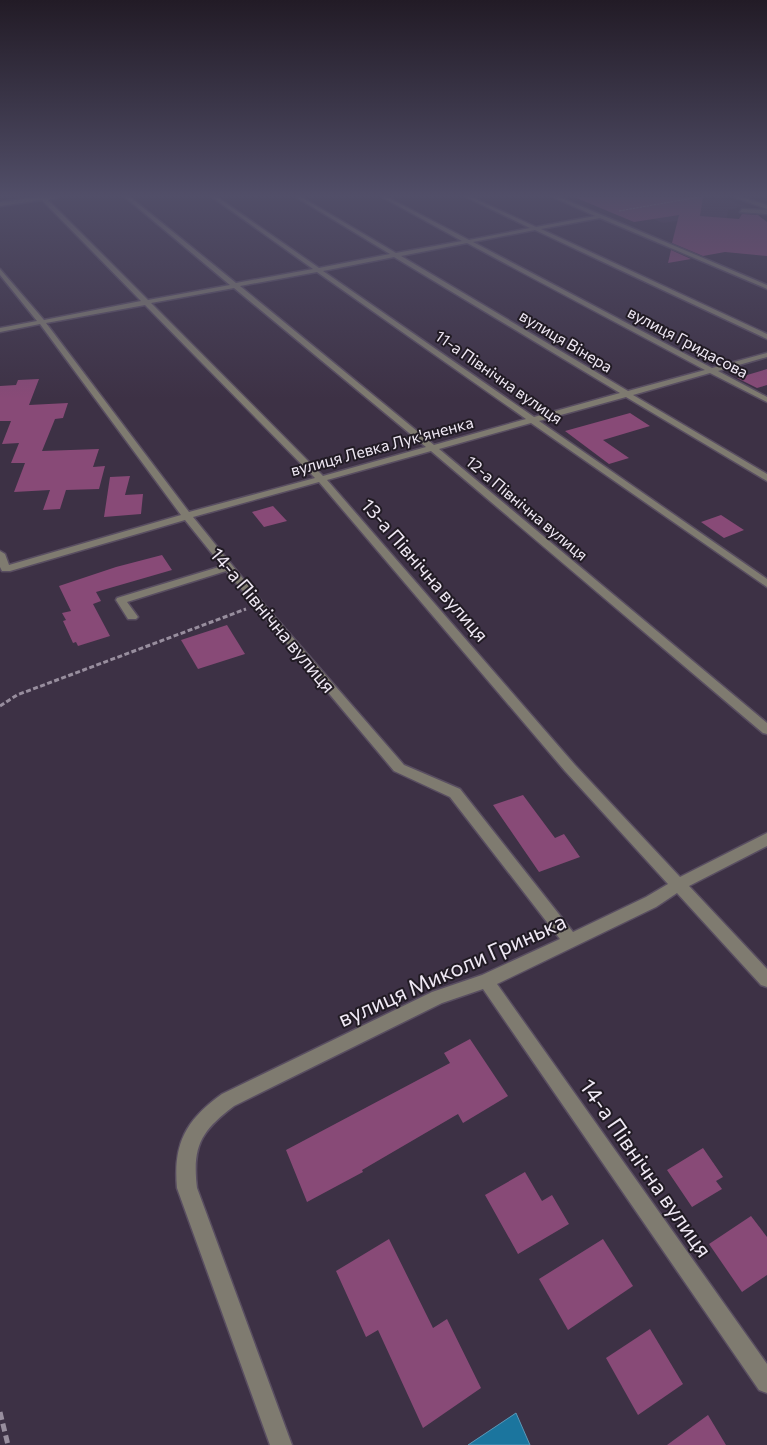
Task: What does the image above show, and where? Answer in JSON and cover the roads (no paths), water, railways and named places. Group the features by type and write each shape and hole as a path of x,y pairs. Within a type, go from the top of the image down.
{"street":[{"name":"13-а Північна вулиця","path":"109,264 320,478 570,768 767,980"},
{"name":"12-а Північна вулиця","path":"210,264 434,448 767,730"},
{"name":"11-а Північна вулиця","path":"311,264 767,584"},
{"path":"0,330 342,264"},
{"name":"вулиця Вінера","path":"413,264 767,478"},
{"name":"вулиця Гридасова","path":"511,264 767,400"},
{"path":"613,264 767,337"},
{"path":"715,264 767,287"},
{"name":"14-а Північна вулиця","path":"0,270 42,322 186,516 258,604 399,768 455,793 571,941"},
{"name":"вулиця Левка Лук'яненка","path":"0,554 6,569 320,478 767,355"},
{"path":"132,617 121,600 229,567"},
{"name":"вулиця Миколи Гринька","path":"281,1445 187,1188 183,1166 186,1146 195,1129 208,1114 228,1100 438,997 486,981 571,941 651,902 678,885 767,839"},
{"name":"14-а Північна вулиця","path":"486,981 767,1382"}],"water":[{"path":"516,1413 530,1445 468,1445"}]}
